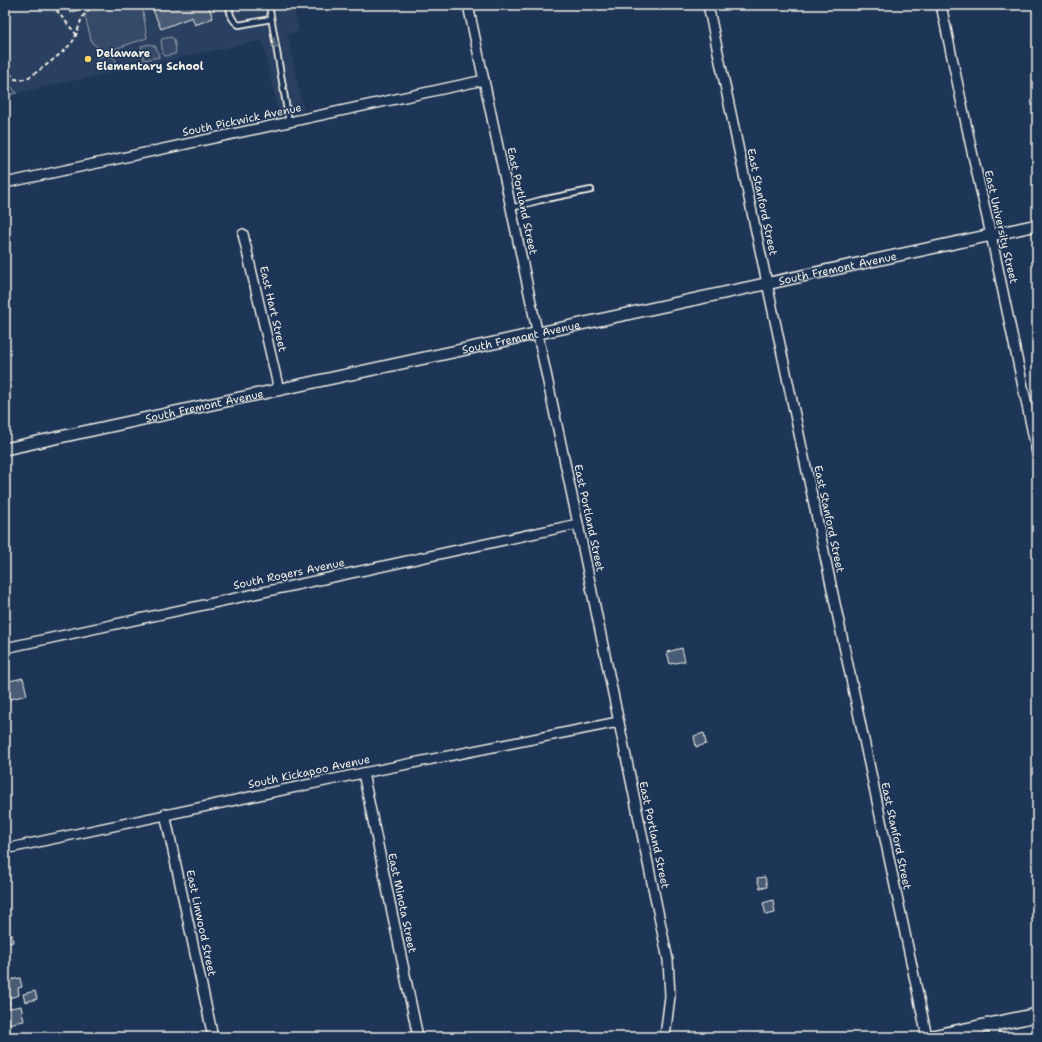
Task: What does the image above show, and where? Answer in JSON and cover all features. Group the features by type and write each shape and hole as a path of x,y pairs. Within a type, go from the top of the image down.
{"main road":[{"path":"932,1037 993,1031 1037,1015"}],"street":[{"name":"East Portland Street","path":"468,5 538,333 668,960 670,996 665,1037"},
{"name":"East Stanford Street","path":"708,5 927,1037"},
{"name":"East University Street","path":"941,5 1037,454"},
{"name":"South Pickwick Avenue","path":"5,183 484,80"},
{"name":"South Fremont Avenue","path":"5,448 1037,225"},
{"name":"East Hart Street","path":"244,234 279,390"},
{"name":"South Rogers Avenue","path":"5,648 578,524"},
{"name":"South Kickapoo Avenue","path":"5,849 165,814 618,722"},
{"name":"East Minota Street","path":"363,773 418,1037"},
{"name":"East Linwood Street","path":"165,814 213,1037"}],"lane":[{"path":"229,5 234,22 239,25 271,19"},
{"path":"268,5 289,122"},
{"path":"511,208 541,200 591,190"}],"path":[{"path":"52,5 76,34"},
{"path":"5,68 15,79 26,78 70,45 76,34 82,16 92,7 98,5"}],"shaded area":[{"name":"Delaware Elementary School","path":"5,5 293,5 299,31 287,34 304,111 279,116 262,40 17,93 5,79"},
{"path":"103,5 142,5 147,38 105,52 92,43 85,16 90,7"},
{"path":"171,37 174,39 176,51 175,54 165,56 163,54 161,41 162,39"},
{"path":"150,44 156,47 159,57 144,60 141,46"},
{"path":"108,55 115,59 116,66 113,68 100,68 97,60 99,57"},
{"path":"5,79 17,93 5,96"}],"building":[{"path":"67,5 91,5 70,13"},
{"path":"151,5 208,5 213,18 195,25 192,17 161,29"},
{"path":"682,648 685,661 670,664 667,652"},
{"path":"23,678 27,695 6,700 5,682"},
{"path":"704,733 706,744 696,747 694,736"},
{"path":"765,877 767,887 760,888 757,878"},
{"path":"773,900 775,913 766,915 763,903"},
{"path":"5,925 7,935 12,934 13,942 5,944"},
{"path":"6,952 8,961 5,962 5,953"},
{"path":"20,978 22,987 18,988 19,995 9,998 10,1005 5,1006 5,981"},
{"path":"35,991 37,999 25,1002 23,994"},
{"path":"21,1006 24,1021 7,1024 5,1009"}],"place":[{"name":"Delaware Elementary School","path":"88,59"}]}
